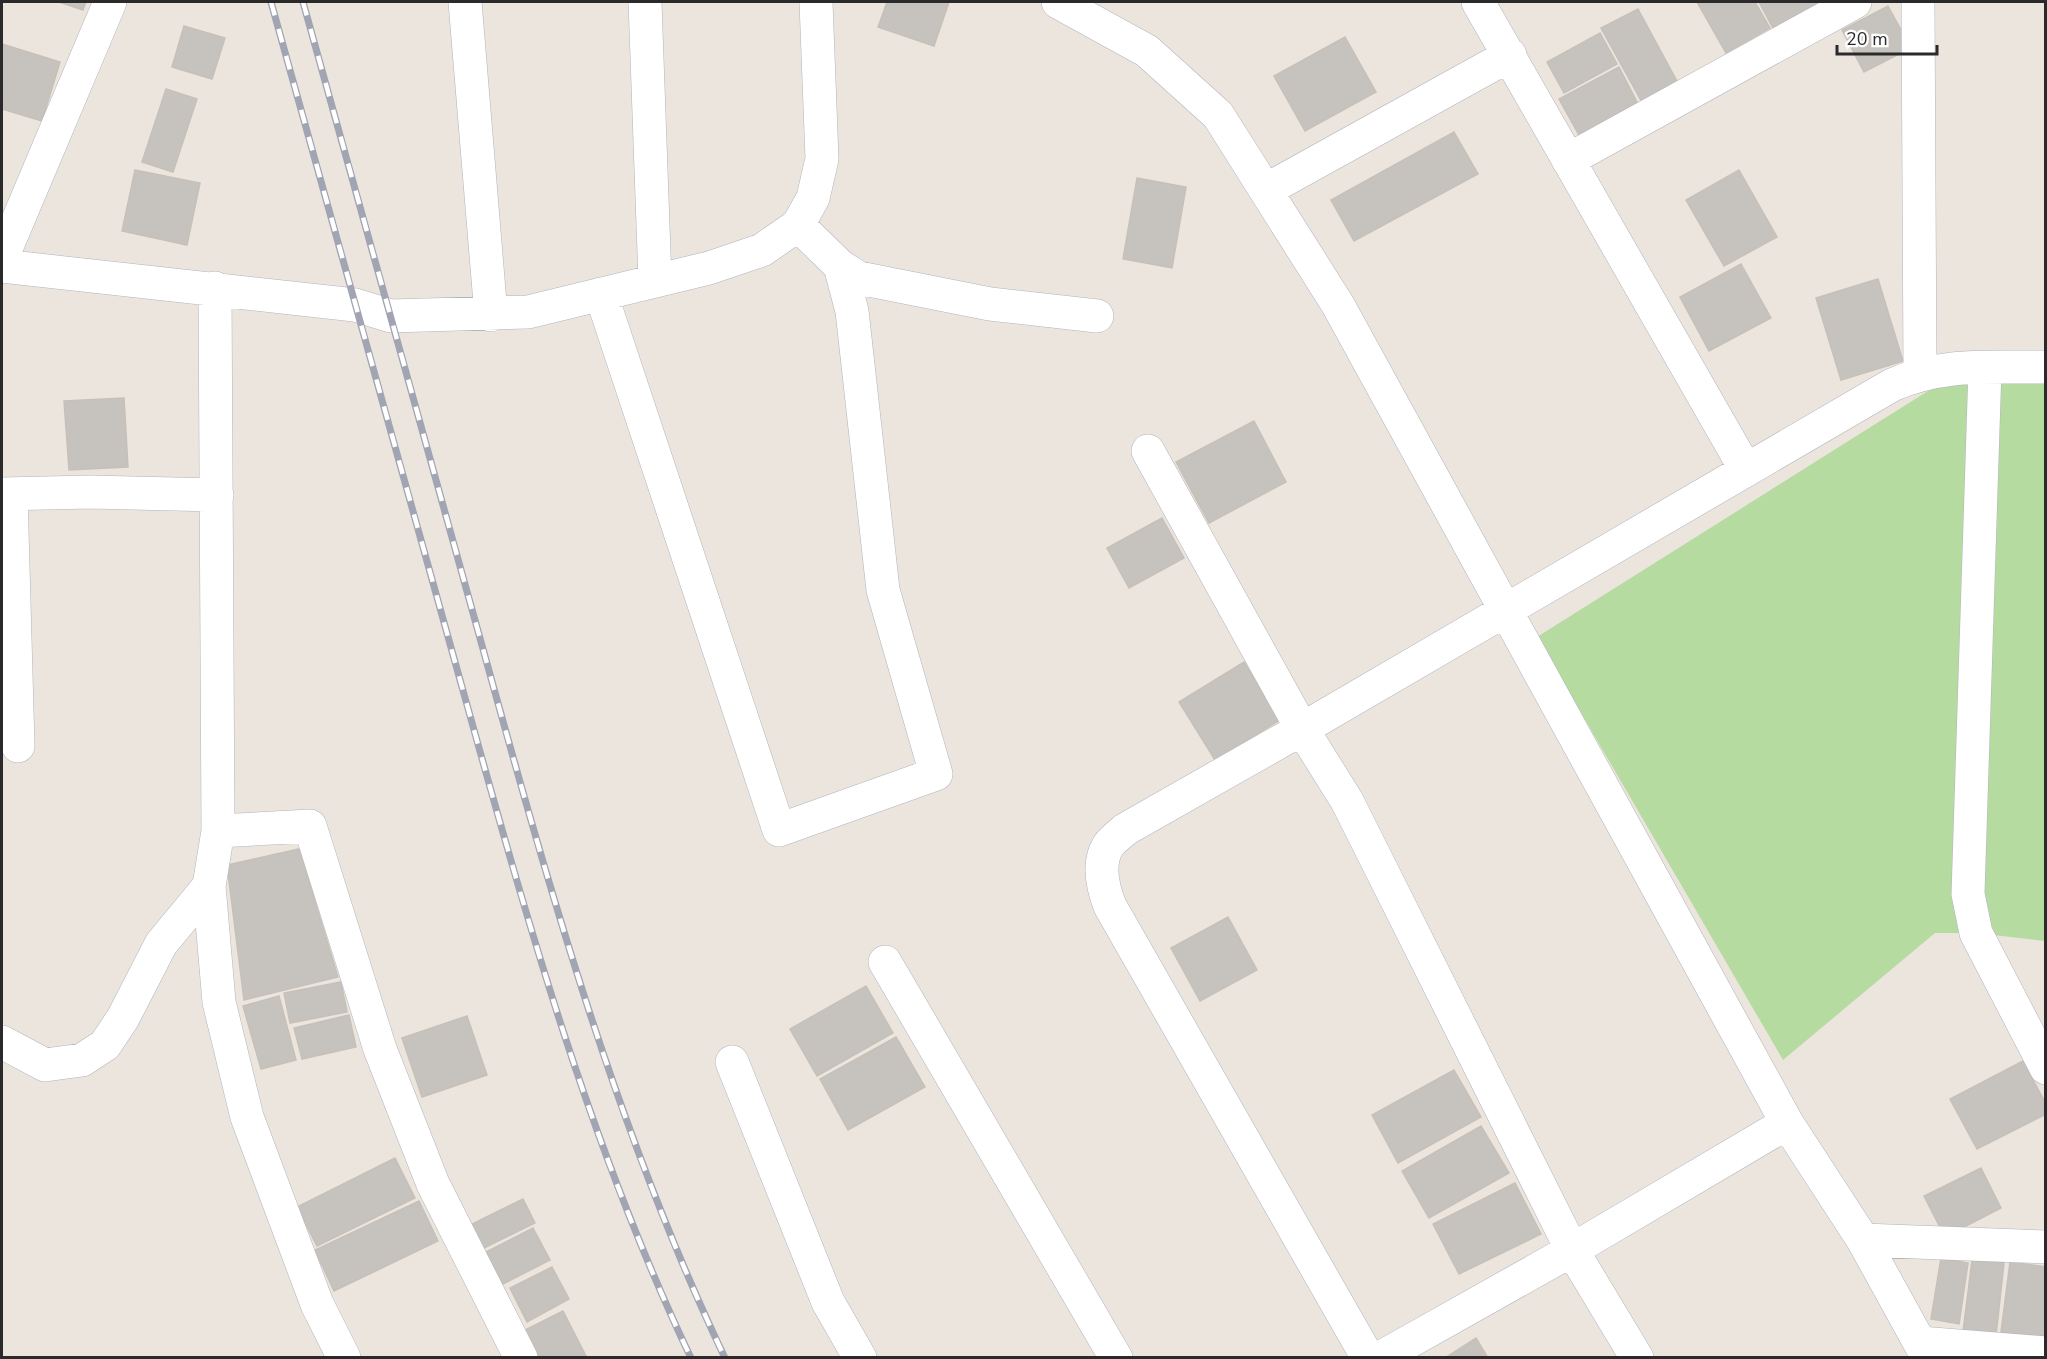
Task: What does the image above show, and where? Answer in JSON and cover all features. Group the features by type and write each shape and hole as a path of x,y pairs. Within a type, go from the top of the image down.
{"street":[{"path":"2,258 110,2"},
{"path":"465,2 492,315"},
{"path":"645,2 655,281"},
{"path":"2,266 355,304 391,316 492,315 528,312 710,268 762,250 798,225 813,198 822,159 816,2"},
{"path":"1058,2 1090,8 1147,51 1218,115 1338,305 1787,1123 1863,1240 1924,1350 2046,1353"},
{"path":"1478,2 1746,470"},
{"path":"1568,160 1855,2"},
{"path":"1918,2 1920,373"},
{"path":"1266,190 1510,55"},
{"path":"798,225 840,266 859,278 979,302 1097,316"},
{"path":"601,294 779,830 936,774 883,590 852,310 840,266"},
{"path":"215,288 218,831 209,886 219,1002 247,1117 316,1305 344,1358"},
{"path":"1368,1358 1110,906 1104,889 1102,866 1108,846 1126,829 1302,729 1892,384 1940,368 2046,367"},
{"path":"1985,368 1968,894 1976,933 2046,1068"},
{"path":"1148,451 1302,729 1347,801 1572,1251 1637,1358"},
{"path":"18,746 6,494 217,495"},
{"path":"218,831 310,826 380,1049 433,1184 521,1358"},
{"path":"2,1042 45,1065 82,1060 105,1045 123,1018 161,944 209,886"},
{"path":"885,962 1116,1358"},
{"path":"732,1062 828,1302 860,1358"},
{"path":"1380,1358 1572,1251 1787,1123"},
{"path":"1863,1240 2046,1247"}],"green space":[{"path":"1955,374 2045,376 2045,941 1976,933 1935,933 1783,1060 1537,637"}],"building":[{"path":"59,2 86,2 83,10"},
{"path":"887,2 949,2 934,46 878,27"},
{"path":"1697,2 1755,2 1770,28 1726,53"},
{"path":"1759,2 1829,2 1774,30"},
{"path":"1888,6 1911,48 1864,72 1842,30"},
{"path":"1638,9 1679,85 1643,104 1601,28"},
{"path":"184,26 225,38 212,79 172,67"},
{"path":"1600,33 1617,64 1564,93 1547,62"},
{"path":"1345,37 1376,92 1305,131 1274,76"},
{"path":"2,44 60,62 42,121 2,109"},
{"path":"1619,67 1638,104 1579,135 1559,99"},
{"path":"166,89 197,99 173,172 142,162"},
{"path":"1454,132 1478,174 1354,241 1331,200"},
{"path":"135,170 200,183 187,245 122,231"},
{"path":"1739,170 1777,237 1724,266 1686,200"},
{"path":"1137,178 1186,187 1172,268 1123,259"},
{"path":"1741,264 1771,318 1709,351 1680,297"},
{"path":"1878,279 1903,361 1841,380 1816,298"},
{"path":"124,398 128,467 69,470 64,401"},
{"path":"1254,421 1286,482 1209,523 1176,462"},
{"path":"1162,518 1184,558 1129,588 1107,548"},
{"path":"1244,662 1280,720 1215,760 1179,702"},
{"path":"299,849 338,977 244,1000 227,865"},
{"path":"1228,917 1257,970 1200,1001 1171,948"},
{"path":"341,982 347,1012 290,1023 284,993"},
{"path":"866,986 893,1033 817,1076 790,1029"},
{"path":"279,996 296,1060 261,1069 243,1006"},
{"path":"349,1015 356,1047 302,1059 294,1028"},
{"path":"467,1016 487,1075 422,1097 402,1038"},
{"path":"896,1037 925,1087 848,1130 820,1079"},
{"path":"2023,1061 2046,1104 2046,1114 1977,1149 1950,1099"},
{"path":"1454,1070 1481,1117 1398,1163 1372,1115"},
{"path":"1481,1126 1509,1173 1429,1218 1402,1171"},
{"path":"395,1158 415,1198 317,1246 297,1207"},
{"path":"1981,1168 2001,1208 1945,1237 1924,1196"},
{"path":"1515,1183 1541,1234 1459,1274 1433,1224"},
{"path":"523,1199 535,1223 478,1251 466,1227"},
{"path":"419,1201 438,1241 334,1291 315,1250"},
{"path":"533,1228 550,1260 497,1287 480,1255"},
{"path":"1941,1258 1968,1263 1959,1324 1931,1319"},
{"path":"1972,1260 2004,1263 1996,1336 1963,1332"},
{"path":"2010,1262 2046,1267 2045,1338 2001,1332"},
{"path":"552,1267 569,1299 527,1322 510,1288"},
{"path":"563,1311 587,1358 534,1358 521,1332"},
{"path":"1476,1338 1488,1358 1445,1358"}],"railway":[{"path":"271,2 532,931 588,1105 619,1190 653,1275 691,1358"},
{"path":"303,2 560,919 618,1097 651,1185 686,1272 725,1358"}]}
